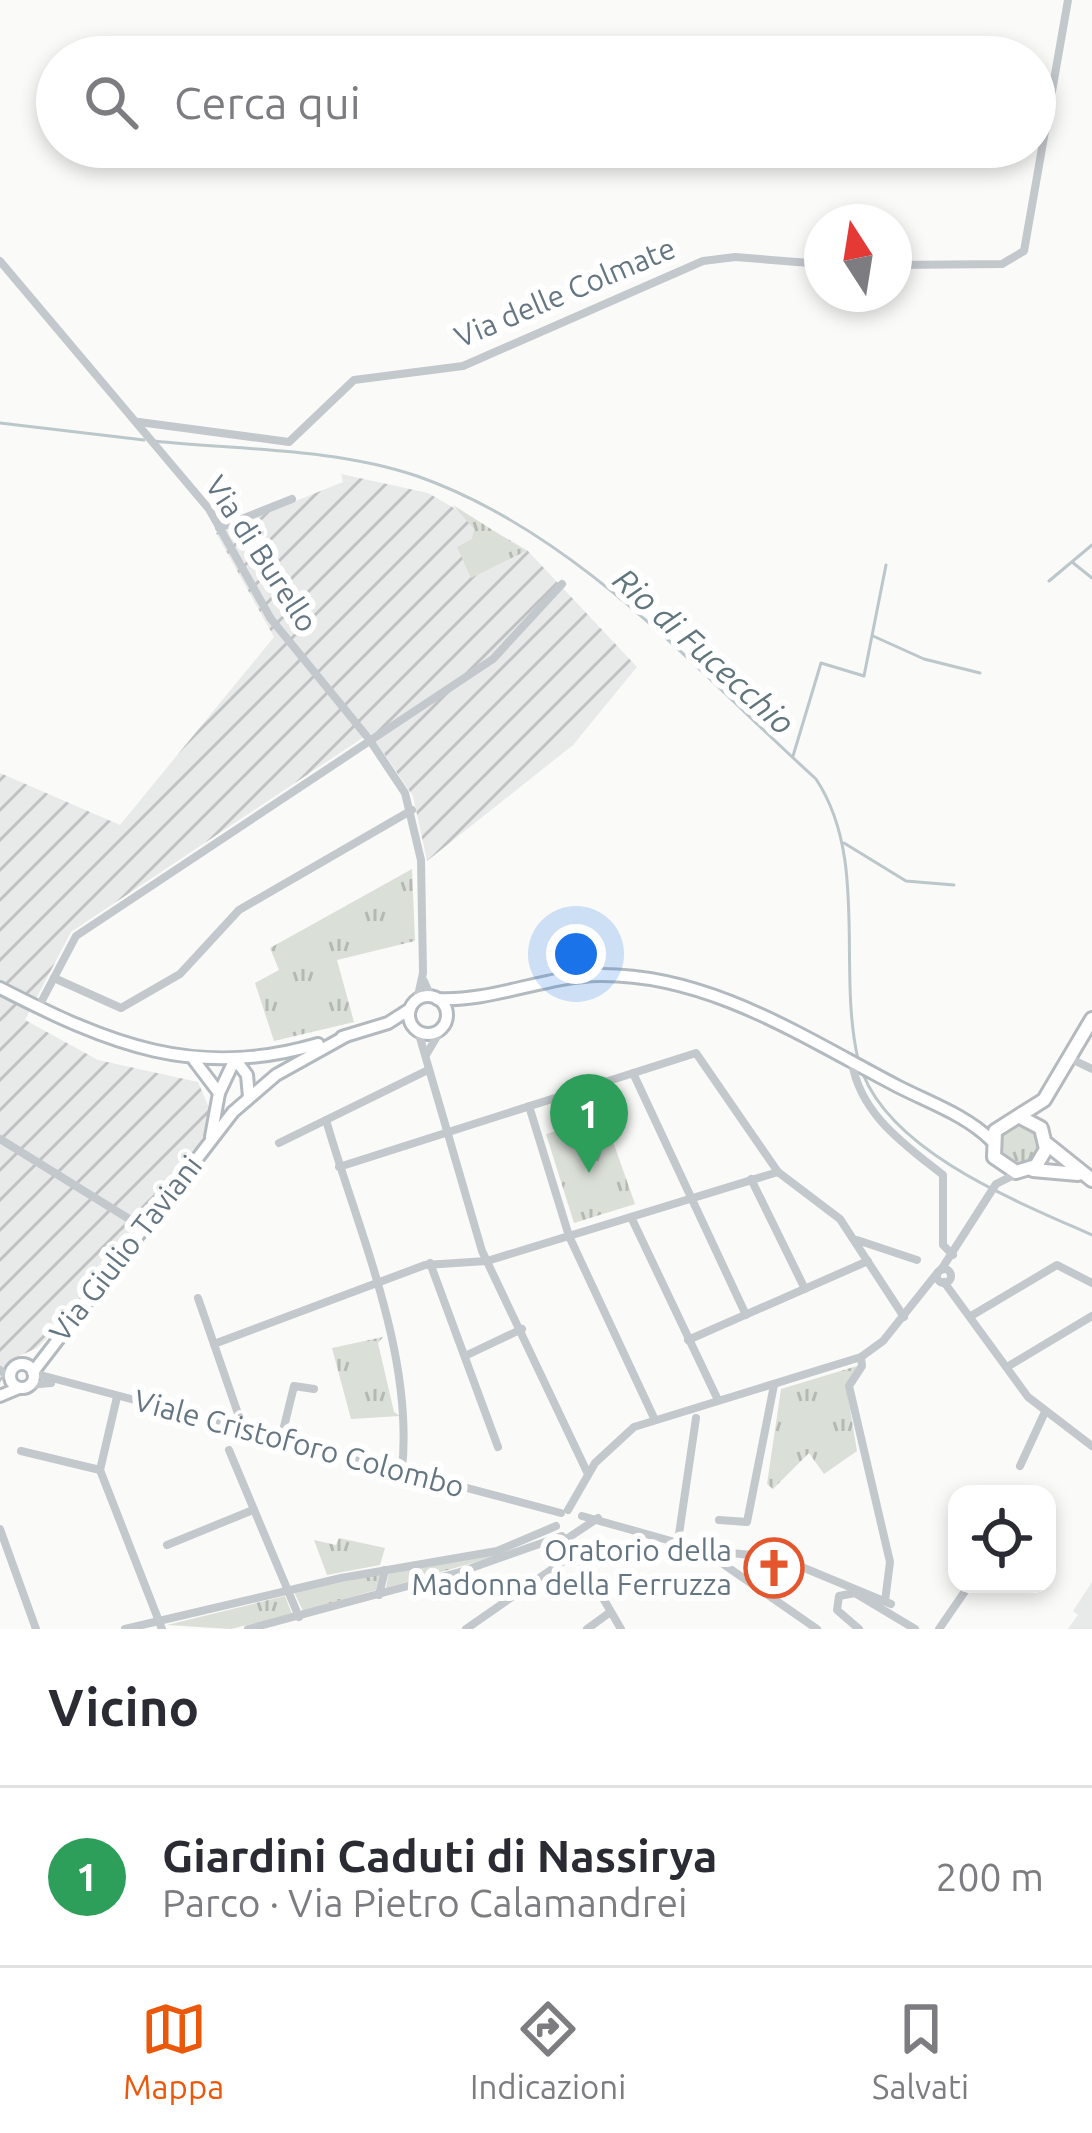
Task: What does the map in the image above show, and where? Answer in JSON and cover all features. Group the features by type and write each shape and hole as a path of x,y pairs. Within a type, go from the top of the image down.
{"main road":[{"path":"0,988 108,1040 194,1060 291,1052 388,1023 414,1004 434,998 469,999 566,977 653,979 722,997 953,1113 992,1140"},
{"path":"434,998 444,1023"},
{"path":"388,1023 428,1034 469,999"},
{"path":"414,1004 416,1029"},
{"path":"953,1113 1000,1124 1020,1117 1044,1100 1092,1019"},
{"name":"Via Giulio Taviani","path":"2,1395 42,1356 209,1141 249,1097 302,1058 346,1036"},
{"path":"236,1059 247,1075 249,1097"},
{"name":"Via Giulio Taviani","path":"209,1141 219,1093 236,1059"},
{"path":"194,1060 219,1093"},
{"path":"1024,1171 1042,1160 1044,1100"},
{"path":"1020,1117 1088,1178"},
{"path":"1000,1124 992,1140 994,1157 1005,1168 1048,1168 1088,1178"},
{"name":"Via Giulio Taviani","path":"19,1378 20,1364 42,1356"}],"street":[{"path":"1056,68 1068,0"},
{"path":"912,265 1002,263 1024,251 1039,168"},
{"name":"Via di Burello","path":"0,261 145,431 219,528 291,648 369,739 412,810 421,860 422,974 414,1004"},
{"name":"Via delle Colmate","path":"137,422 289,442 354,380 463,366 704,261 804,264"},
{"path":"219,528 292,499"},
{"path":"38,1008 76,936 493,659 562,584"},
{"path":"54,978 121,1008 180,974 239,910 412,810"},
{"name":"Via di Burello","path":"422,974 434,998"},
{"path":"426,1056 444,1023"},
{"path":"416,1029 487,1261 578,1448 586,1479 580,1554"},
{"path":"339,1167 700,1055 778,1172 840,1219 904,1317"},
{"path":"1069,1058 1092,1069"},
{"path":"849,1060 881,1124 943,1174 944,1245 953,1256"},
{"path":"279,1143 428,1070"},
{"path":"633,1073 746,1315"},
{"path":"530,1106 568,1236 655,1418"},
{"path":"326,1120 377,1287 406,1413 402,1471"},
{"path":"0,1139 142,1227"},
{"path":"125,1629 161,1625 385,1570 497,1551 538,1536 560,1518 595,1463 622,1434 655,1418 861,1357 945,1276 996,1184 994,1157"},
{"path":"996,1184 1024,1171"},
{"path":"214,1344 377,1287 430,1263 487,1261 778,1172"},
{"path":"752,1179 805,1289"},
{"path":"631,1216 718,1400"},
{"path":"855,1239 917,1260"},
{"path":"688,1340 868,1261"},
{"path":"430,1263 498,1448"},
{"path":"971,1316 1057,1265 1092,1282"},
{"path":"945,1276 1044,1414 1092,1446"},
{"path":"198,1298 244,1429"},
{"path":"1007,1367 1092,1316"},
{"path":"465,1357 522,1329"},
{"path":"704,1550 780,1558 888,1602 890,1562 849,1386 862,1366 861,1357"},
{"name":"Viale Cristoforo Colombo","path":"19,1378 244,1429 560,1518"},
{"path":"719,1520 747,1522 773,1385"},
{"path":"281,1439 294,1386 314,1389"},
{"path":"117,1397 100,1470 161,1625"},
{"path":"1020,1466 1044,1414"},
{"path":"678,1540 696,1418"},
{"path":"578,1448 595,1463"},
{"path":"21,1450 100,1470"},
{"path":"229,1450 299,1617"},
{"path":"582,1498 600,1518"},
{"path":"167,1546 253,1510"},
{"path":"538,1536 544,1527 539,1510"},
{"path":"560,1518 582,1522 600,1518 704,1550 817,1629"},
{"path":"560,1518 565,1537 580,1554 621,1629"},
{"path":"248,1629 379,1595 565,1537 582,1522"},
{"path":"0,1528 36,1629"},
{"path":"466,1629 580,1554"},
{"path":"379,1595 385,1570"},
{"path":"859,1629 837,1610 839,1596 855,1593 915,1629"},
{"path":"939,1629 964,1593"},
{"path":"587,1629 609,1613"}],"shaded area":[{"path":"341,474 428,493 527,550 637,667 573,745 427,861 413,796 370,733 71,932 25,1020 98,1060 198,1082 210,1110 206,1134 75,1310 37,1348 10,1360 0,1384 0,773 120,825 274,637 216,533 343,482"},
{"path":"1092,1582 1092,1629 1068,1629 1078,1615 1073,1611"}],"green space":[{"path":"453,505 526,551 471,578 457,547 472,539 474,529"},
{"path":"412,869 415,941 337,960 354,1022 274,1041 255,983 279,970 270,948"},
{"path":"604,1116 635,1204 574,1223 546,1134"},
{"path":"1019,1125 1033,1131 1039,1145 1033,1159 1019,1165 1005,1159 999,1145 1005,1131"},
{"path":"383,1337 378,1343 394,1412 400,1416 351,1419 332,1348"},
{"path":"857,1366 847,1391 857,1451 824,1474 809,1453 773,1489 767,1484 781,1389"},
{"path":"339,1538 385,1548 380,1565 327,1575 314,1540 336,1545"},
{"path":"496,1556 386,1588 389,1572"},
{"path":"380,1574 376,1590 303,1611 294,1592"},
{"path":"285,1596 292,1614 231,1629 167,1625"}],"waterway":[{"name":"Rio di Fucecchio","path":"0,423 144,440"},
{"path":"154,441 320,455 417,476 529,532 631,607 816,779 832,810 847,879 852,1024 858,1059"},
{"path":"1049,581 1092,545"},
{"path":"1072,562 1092,578"},
{"path":"793,756 821,663 864,676 886,565"},
{"path":"873,636 924,659 980,673"},
{"path":"844,843 906,881 954,885"},
{"name":"Rio di Fucecchio","path":"863,1074 879,1103 930,1151 995,1191 1092,1235"}],"place":[{"name":"Giardini Caduti di Nassirya","path":"589,1173"},
{"name":"Oratorio della Madonna della Ferruzza","path":"774,1568"}]}
